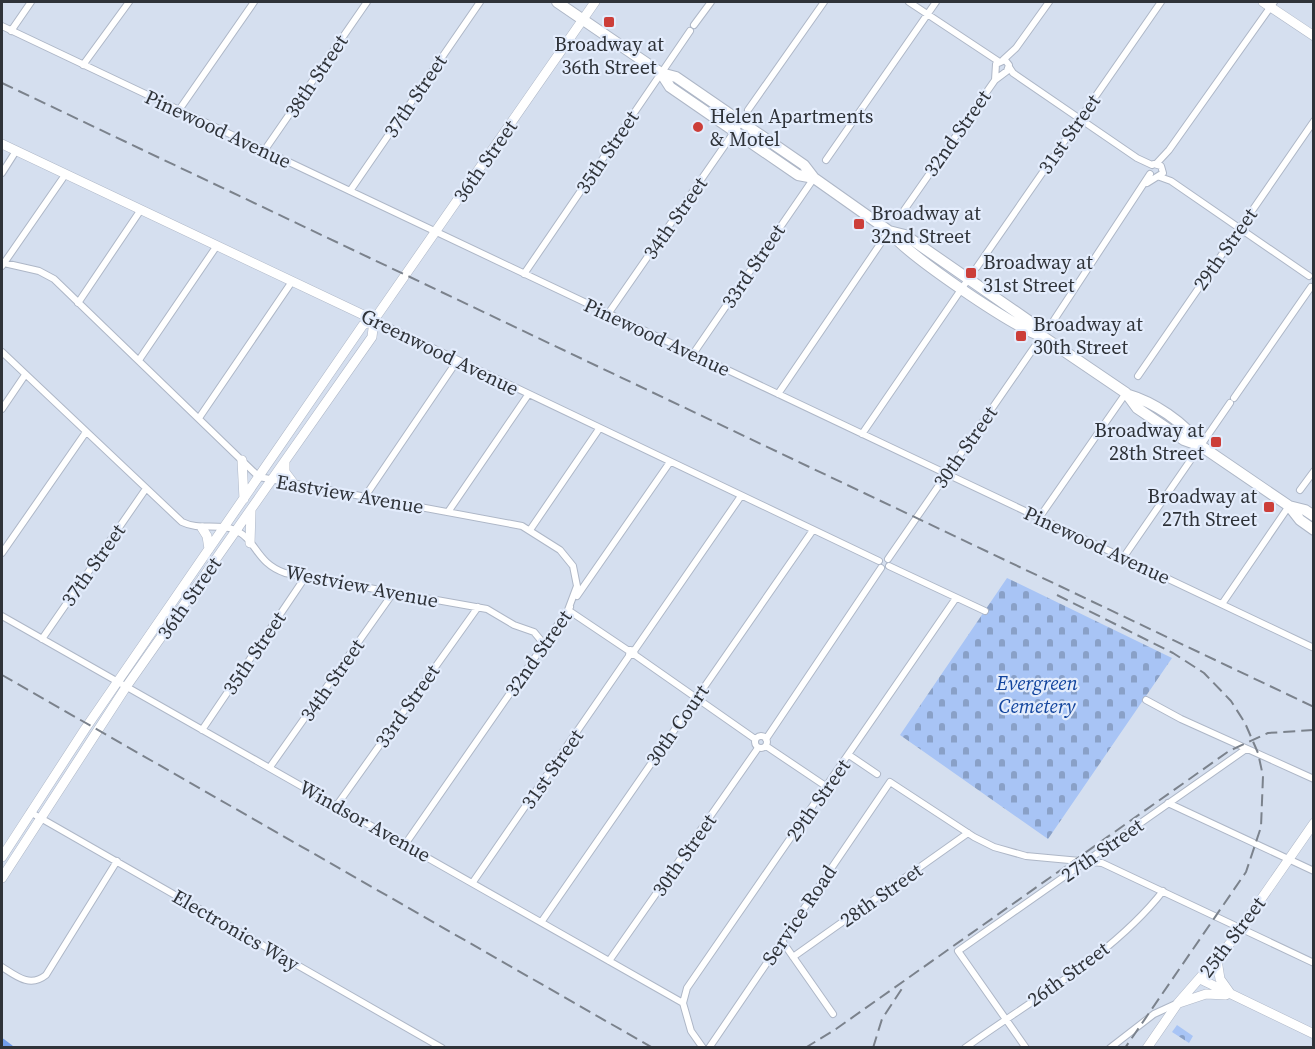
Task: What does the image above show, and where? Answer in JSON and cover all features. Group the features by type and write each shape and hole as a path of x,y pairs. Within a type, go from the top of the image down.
{"main road":[{"path":"557,2 661,73 676,77 737,126 804,165 814,178 890,231 904,235 966,283 1032,322 1042,336 1126,393 1137,408 1184,441 1201,446 1289,506 1300,520 1314,530"},
{"path":"1289,506 1305,510 1314,516"}],"street":[{"path":"10,31 31,2"},
{"path":"83,65 129,2"},
{"path":"179,110 254,2"},
{"name":"38th Street","path":"264,151 367,2"},
{"name":"37th Street","path":"350,191 480,2"},
{"name":"36th Street","path":"3,853 35,814 272,481 372,337 374,320 595,2"},
{"name":"35th Street","path":"524,274 711,2"},
{"path":"748,110 824,2"},
{"path":"909,2 1239,229 1311,275 1308,283 1312,287 1124,558"},
{"path":"826,160 936,2"},
{"name":"32nd Street","path":"900,216 1049,2"},
{"name":"31st Street","path":"977,267 1161,2"},
{"path":"1054,320 1269,3 1314,36"},
{"name":"Pinewood Avenue","path":"2,26 1314,648"},
{"name":"29th Street","path":"1138,376 1314,122"},
{"name":"34th Street","path":"608,314 737,126"},
{"name":"Greenwood Avenue","path":"2,144 879,561"},
{"path":"2,173 16,151"},
{"path":"3,265 64,175"},
{"name":"33rd Street","path":"693,354 814,178"},
{"path":"78,303 140,211"},
{"path":"778,394 890,231"},
{"path":"138,360 216,247"},
{"name":"Eastview Avenue","path":"3,265 44,273 259,477 364,498 512,523 530,530 560,550 573,566 577,586 568,610"},
{"path":"199,418 291,283"},
{"path":"862,434 966,283"},
{"name":"36th Street","path":"2,878 35,814 117,682 363,325 374,320"},
{"name":"30th Street","path":"889,562 946,473 1042,336"},
{"name":"Westview Avenue","path":"2,352 177,520 202,528 224,527 237,531 250,543 265,563 275,569 393,593 478,607 534,632 544,644"},
{"path":"364,498 457,361"},
{"path":"2,409 25,375"},
{"path":"1040,518 1126,393"},
{"path":"448,512 528,395"},
{"path":"530,530 599,429"},
{"path":"2,553 86,432"},
{"path":"242,460 244,499"},
{"path":"285,461 285,472 294,484"},
{"name":"32nd Street","path":"406,843 670,462"},
{"path":"1300,490 1314,471"},
{"name":"37th Street","path":"42,639 145,490"},
{"name":"31st Street","path":"473,882 741,496"},
{"path":"1222,604 1289,506"},
{"path":"250,543 251,511"},
{"path":"202,528 207,536 209,549"},
{"name":"30th Court","path":"542,921 813,530"},
{"path":"889,562 881,568 879,561 883,557 956,598 985,611"},
{"name":"30th Street","path":"609,961 763,744 881,568"},
{"name":"35th Street","path":"202,730 306,576"},
{"name":"34th Street","path":"270,767 393,593"},
{"name":"29th Street","path":"683,1003 687,988 956,598"},
{"name":"33rd Street","path":"337,805 478,607"},
{"path":"568,610 755,739"},
{"name":"Windsor Avenue","path":"2,616 406,843 683,1003"},
{"path":"1146,700 1314,779"},
{"path":"755,739 761,736 763,744"},
{"path":"755,739 754,744 763,744 827,787"},
{"name":"27th Street","path":"1006,1018 958,951 1246,749"},
{"path":"849,755 878,774"},
{"name":"Service Road","path":"709,1047 890,782 968,833"},
{"path":"1167,803 1314,872"},
{"name":"Electronics Way","path":"35,814 442,1047"},
{"name":"25th Street","path":"1147,1047 1178,1003 1217,960 1241,928 1314,823"},
{"path":"968,833 1010,853 1102,863 1314,963"},
{"name":"28th Street","path":"793,957 968,833"},
{"path":"3,853 15,856"},
{"path":"2,967 23,980 38,980 49,971 117,861"},
{"name":"26th Street","path":"965,1047 1125,933 1163,891"},
{"path":"782,941 833,1014"},
{"path":"1217,960 1220,979 1232,995"},
{"path":"1200,979 1314,1034"},
{"path":"1110,1047 1154,1014 1178,1003 1206,994 1232,995"},
{"path":"683,1003 691,1031 703,1047"},
{"path":"1006,1018 1026,1047"}],"green space":[{"name":"Evergreen Cemetery","path":"1007,578 1172,658 1048,839 900,735"},
{"path":"1177,1025 1193,1036 1189,1043 1172,1032"}],"waterway":[{"path":"2,1042 10,1048"}],"railway":[{"path":"2,83 1314,707"},
{"path":"1057,595 1173,653 1204,673 1231,701 1245,723 1258,753 1263,776 1261,827 1246,872 1125,1048"},
{"path":"2,675 653,1048"},
{"path":"805,1048 836,1029 1229,751 1268,733 1314,730"},
{"path":"873,1048 882,1019 903,987"}],"place":[{"name":"Broadway at 36th Street","path":"609,22"},
{"name":"Helen Apartments & Motel","path":"698,127"},
{"name":"Broadway at 32nd Street","path":"859,224"},
{"name":"Broadway at 31st Street","path":"971,273"},
{"name":"Broadway at 30th Street","path":"1021,336"},
{"name":"Broadway at 28th Street","path":"1216,442"},
{"name":"Broadway at 27th Street","path":"1269,507"}]}
